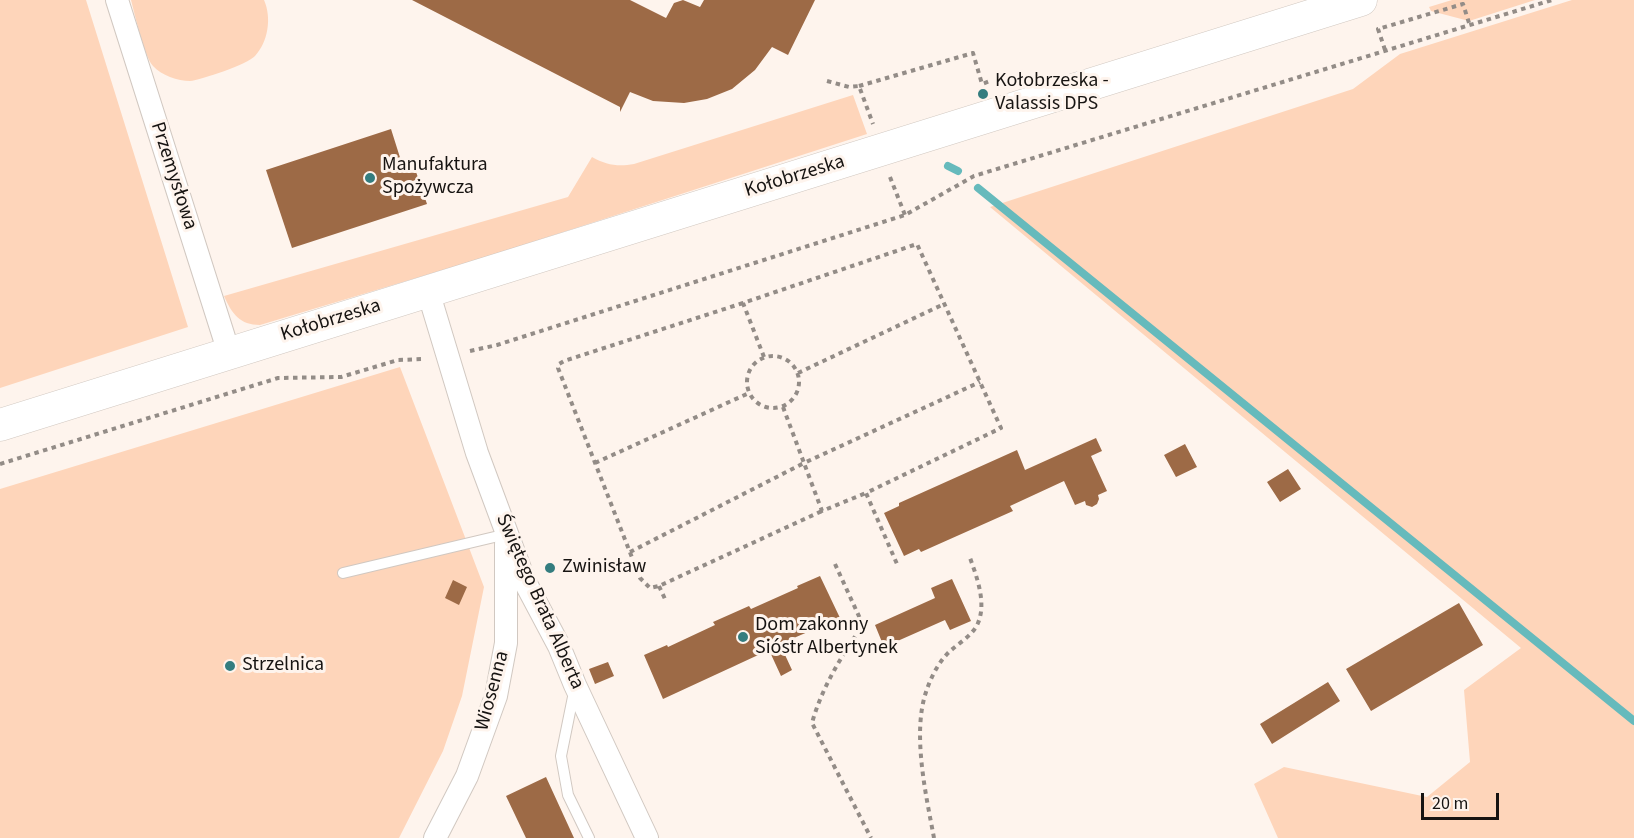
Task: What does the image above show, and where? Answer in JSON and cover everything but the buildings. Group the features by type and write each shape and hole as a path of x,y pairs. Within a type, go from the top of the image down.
{"main road":[{"name":"Kołobrzeska","path":"0,425 1361,0"}],"street":[{"name":"Przemysłowa","path":"117,0 229,353"},
{"name":"Świętego Brata Alberta","path":"428,291 477,453 525,582 560,646 575,684 647,838"},
{"name":"Wiosenna","path":"435,838 467,776 496,696 506,643 507,534"}],"lane":[{"path":"343,573 507,534"},
{"path":"575,684 561,756 568,795 589,838"}],"path":[{"path":"0,464 278,378 341,377 398,360 447,356 497,345 905,215 974,176 1552,0"},
{"path":"1385,50 1378,29 1462,4 1470,26"},
{"path":"827,81 849,87 860,86 974,53 982,84 990,81"},
{"path":"860,86 905,215"},
{"path":"917,244 945,304 1001,428 866,493 659,586 650,588 644,584 595,464 558,368 559,364 917,244"},
{"path":"743,303 764,357"},
{"path":"798,373 945,304"},
{"path":"772,356 788,360 798,373 799,389 790,403 783,407 767,408 753,399 749,393 747,385 751,368 764,357 772,356"},
{"path":"630,552 804,463 980,382"},
{"path":"595,464 749,393"},
{"path":"783,407 822,511"},
{"path":"866,493 897,564"},
{"path":"934,838 923,780 920,726 926,693 939,665 978,624 981,598 969,555"},
{"path":"835,564 863,625 829,680 812,723 871,838"},
{"path":"659,586 665,599"}],"shaded area":[{"path":"0,0 86,0 188,327 0,388"},
{"path":"131,0 264,0 268,14 266,37 255,56 243,63 196,80 175,79 153,66 146,54"},
{"path":"1452,0 1535,0 1469,21 1431,11 1429,7"},
{"path":"1572,0 1634,0 1634,838 1278,838 1254,784 1284,767 1427,797 1470,762 1464,690 1521,648 990,207 1353,89 1400,54"},
{"path":"853,95 867,134 486,257 260,325 242,321 230,308 224,296 568,197 592,157 612,165 634,164"},
{"name":"Strzelnica","path":"400,367 484,587 462,696 443,751 399,838 0,838 0,489"}],"waterway":[{"path":"948,166 958,171"},
{"path":"978,188 1634,721"}],"place":[{"name":"Kołobrzeska - Valassis DPS","path":"983,94"},
{"name":"Manufaktura Spożywcza","path":"370,178"},
{"name":"Zwinisław","path":"550,568"},
{"name":"Dom zakonny Sióstr Albertynek","path":"743,637"},
{"name":"Strzelnica","path":"230,666"}]}
